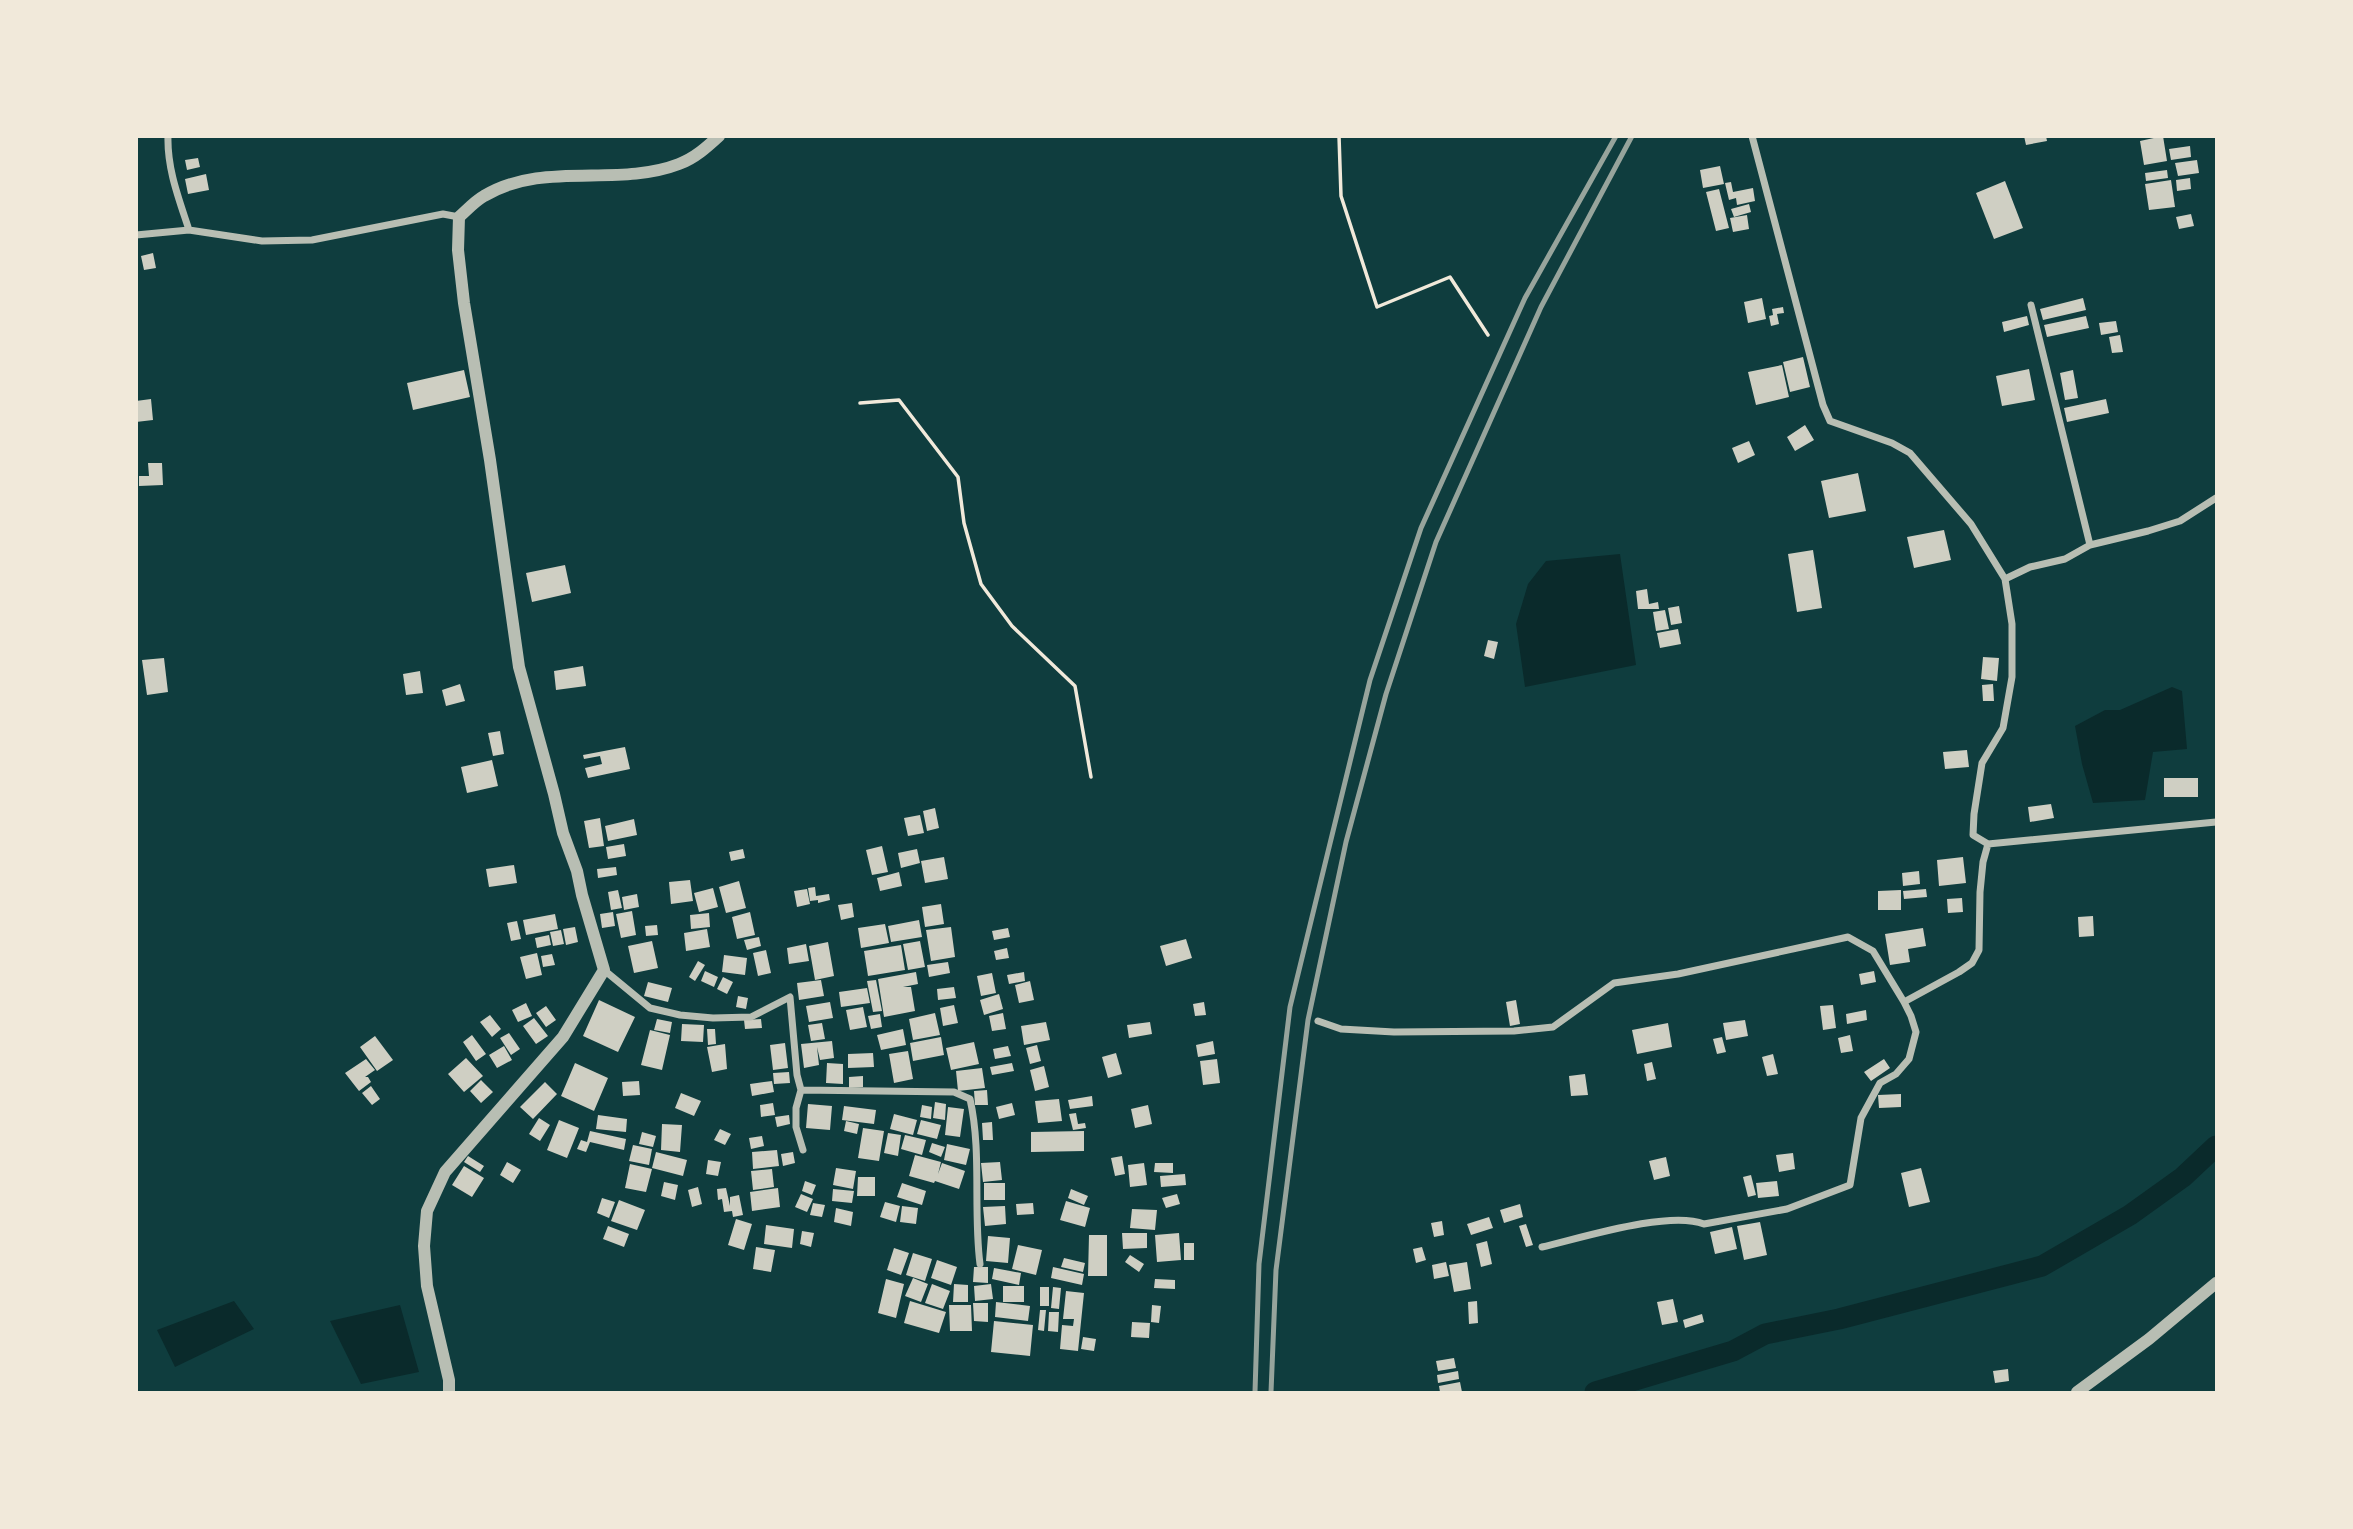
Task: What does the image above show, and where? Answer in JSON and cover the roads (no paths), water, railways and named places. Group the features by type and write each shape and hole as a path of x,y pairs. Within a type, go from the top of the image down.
{"street":[{"path":"168,136 167,151 174,184 190,230"},
{"path":"719,136 699,154 679,164 652,171 555,175 519,182 484,196 459,217 458,250 519,667 563,832 577,871 604,970 650,1008 680,1015 751,1017 790,997 797,1075 801,1090 796,1108 796,1127 803,1150"},
{"path":"1752,136 1823,405 1830,421 1892,443 1910,453 1971,523 2005,579 2012,624 2012,677 2003,727 1982,763 1973,835 1988,844 2217,822"},
{"path":"136,234 190,230 262,241 312,240 443,214 459,217"},
{"path":"2031,305 2090,545"},
{"path":"2005,579 2030,567 2064,559 2090,545 2180,521 2217,498"},
{"path":"1904,1002 1972,963 1979,950 1980,892 1988,844"},
{"path":"1318,1021 1341,1029 1394,1032 1514,1031 1553,1027 1614,983 1678,974 1848,937 1873,951 1904,1002 1916,1032 1909,1059 1896,1074 1880,1083 1861,1118 1850,1185 1787,1209 1704,1224 1670,1219 1542,1247"},
{"path":"449,1392 449,1380 427,1286 424,1246 427,1211 445,1172 563,1037 604,970"},
{"path":"801,1090 954,1092 970,1099 974,1119 976,1232 980,1264"},
{"path":"2077,1392 2149,1339 2217,1283"}],"water":[{"path":"1620,554 1636,665 1525,687 1516,624 1528,584 1546,561"},
{"path":"2172,687 2182,691 2187,749 2153,752 2145,800 2093,803 2075,726 2105,710 2120,710"},
{"path":"234,1301 254,1329 175,1367 157,1330"},
{"path":"400,1305 419,1372 361,1384 330,1321"}],"waterway":[{"path":"1595,1392 1733,1351 1765,1334 1839,1319 2042,1266 2130,1215 2183,1177 2216,1146"}],"railway":[{"path":"1255,1392 1259,1264 1290,1007 1370,680 1421,528 1525,298 1616,136"},
{"path":"1271,1392 1276,1270 1308,1020 1346,842 1386,694 1436,542 1541,307 1632,136"}]}
